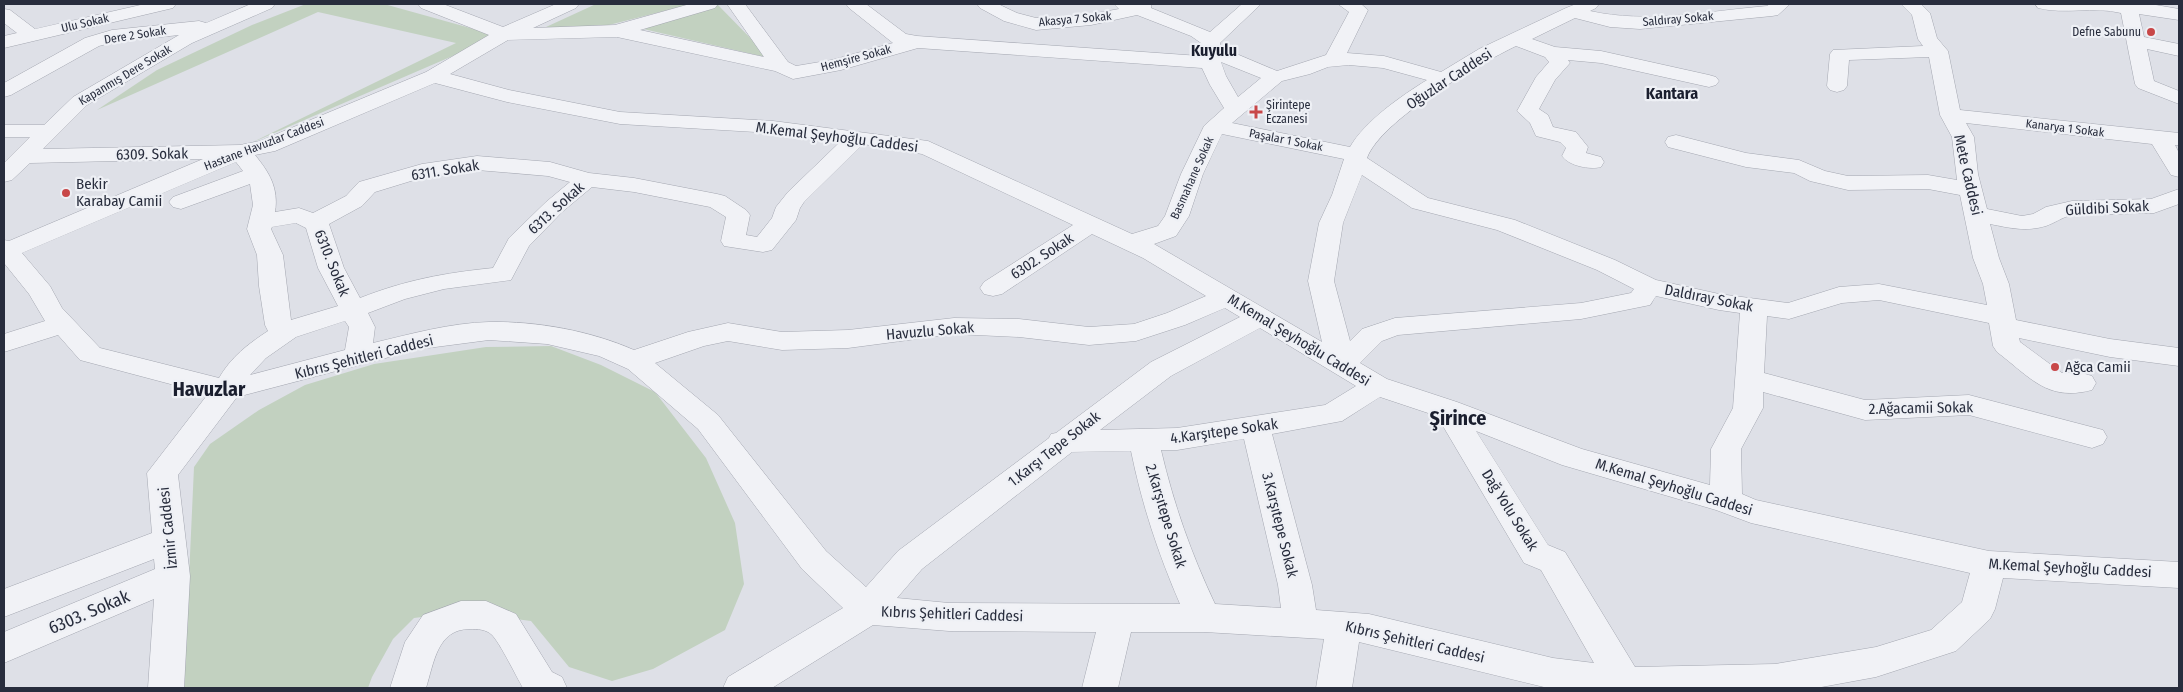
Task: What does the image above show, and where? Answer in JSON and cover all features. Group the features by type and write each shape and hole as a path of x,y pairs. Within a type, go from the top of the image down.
{"street":[{"name":"Ulu Sokak","path":"4,42 167,4"},
{"name":"Kapanmış Dere Sokak","path":"4,175 80,100 185,39 266,4"},
{"path":"427,4 504,34"},
{"name":"Hastane Havuzlar Caddesi","path":"6,249 240,152 266,146 433,76 504,34 570,4"},
{"path":"617,30 709,4"},
{"path":"736,4 781,66"},
{"path":"855,4 900,39 917,42"},
{"name":"Akasya 7 Sokak","path":"986,4 1004,15 1037,24 1095,19 1135,6"},
{"path":"1211,51 1252,4"},
{"path":"1334,59 1359,10 1347,4"},
{"name":"Saldıray Sokak","path":"1581,8 1610,21 1640,23 1772,12 1782,4"},
{"name":"Mete Caddesi","path":"1910,4 1921,13 1928,39 1938,50 1951,115 1962,137 1966,174 1986,258 1996,284 2007,346 2056,382 2082,383"},
{"path":"2044,4 2064,6 2105,4 2179,14"},
{"path":"1135,6 1198,32 1211,51 1216,80 1235,108"},
{"path":"2136,7 2135,41 2145,84 2179,98"},
{"name":"Oğuzlar Caddesi","path":"1342,365 1321,281 1330,223 1344,195 1356,158 1367,137 1416,96 1486,53 1581,8"},
{"path":"4,14 32,36"},
{"name":"Dere 2 Sokak","path":"4,91 92,42 105,38 147,32 218,25"},
{"name":"Hemşire Sokak","path":"504,34 617,30 781,66 793,74 834,66 917,42 1211,51"},
{"path":"1516,39 1552,53 1601,57 1708,81"},
{"path":"2135,41 2179,50"},
{"path":"1837,86 1840,54 1938,50"},
{"path":"1211,51 1275,77"},
{"path":"1552,53 1560,63 1546,77 1528,111 1540,120 1544,131 1568,137 1577,147 1574,156 1593,162"},
{"name":"Basmahane Sokak","path":"1129,242 1150,238 1167,231 1177,216 1192,174 1215,126 1275,77 1334,59 1372,60 1444,79"},
{"name":"M.Kemal Şeyhoğlu Caddesi","path":"433,76 507,96 620,118 772,127 858,137 928,148 1152,253 1377,386 1447,409 1573,457 1726,501 1751,512 1989,564 2179,575"},
{"name":"Kanarya 1 Sokak","path":"1951,115 2169,139"},
{"name":"Paşalar 1 Sokak","path":"1215,126 1356,158"},
{"path":"4,130 49,131"},
{"name":"6313. Sokak","path":"286,331 396,294 443,281 502,275 518,243 554,207 587,180 634,185 717,201 738,215 733,241 763,245 784,220 788,207 858,137"},
{"path":"2169,139 2179,170"},
{"path":"1676,142 1746,160 1799,167 1818,176 1848,183 1928,182 1971,190"},
{"path":"228,390 238,370 256,352 286,331 278,325 272,286 270,255 259,229 266,196 258,173 240,152"},
{"name":"6309. Sokak","path":"24,156 240,152"},
{"path":"1356,158 1420,203 1506,224 1606,266 1648,286"},
{"name":"6311. Sokak","path":"314,222 335,213 354,201 367,187 422,171 446,167 477,163 550,169 587,180"},
{"path":"181,202 258,173"},
{"name":"Güldibi Sokak","path":"1976,214 2022,223 2040,220 2054,212 2072,208 2154,206 2179,196"},
{"name":"6310. Sokak","path":"262,221 300,215 317,224 325,244 331,268 362,328 358,355"},
{"name":"6302. Sokak","path":"993,288 1092,224"},
{"name":"Kıbrıs Şehitleri Caddesi","path":"6,249 41,292 51,312 90,354 228,390 420,340 489,331 547,335 607,348 632,361 708,422 814,560 868,610 949,617 1204,618 1344,626 1369,630 1534,679 1553,674 1625,685 1775,680 1817,681 1942,641 1978,609 1989,564"},
{"name":"Daldıray Sokak","path":"1342,365 1372,335 1395,327 1475,318 1581,311 1641,299 1648,286 1719,302 1789,311 1839,295 1879,292 2110,348 2179,357"},
{"name":"Havuzlu Sokak","path":"632,361 698,338 728,332 782,341 848,339 954,326 1018,328 1089,336 1136,332 1176,319 1227,297"},
{"path":"1726,501 1726,449 1748,408 1754,307"},
{"name":"1.Karşı Tepe Sokak","path":"868,610 910,560 1160,368 1261,317"},
{"path":"4,343 62,325"},
{"name":"2.Ağacamii Sokak","path":"1750,379 1865,410 1969,405 2092,437"},
{"name":"4.Karşıtepe Sokak","path":"1062,442 1177,439 1256,428 1332,414 1377,386"},
{"name":"İzmir Caddesi","path":"166,688 173,576 162,473 228,390"},
{"name":"Dağ Yolu Sokak","path":"1447,409 1536,554 1553,561 1625,685"},
{"name":"3.Karşıtepe Sokak","path":"1256,428 1295,585 1300,623"},
{"name":"2.Karşıtepe Sokak","path":"1144,440 1156,495 1176,556 1204,618"},
{"path":"4,604 170,540"},
{"name":"6303. Sokak","path":"4,648 173,576"},
{"path":"741,688 868,610"},
{"path":"408,688 423,642 435,625 461,615 486,616 504,624 539,682 549,688"},
{"path":"1100,688 1117,618"},
{"path":"1334,688 1344,626"}],"green space":[{"path":"306,4 384,4 499,36 249,144 456,43 318,12 97,110 157,70 252,25"},
{"path":"596,4 692,4 589,30 546,27"},
{"path":"718,5 770,58 639,28"},
{"path":"551,346 601,365 655,392 706,458 735,523 744,584 725,630 653,669 612,681 569,667 531,621 462,612 414,618 393,639 368,688 184,688 194,467 210,444 259,410 305,385 374,364 486,347"}],"place":[{"name":"Defne Sabunu","path":"2151,32"},
{"name":"Şirintepe Eczanesi","path":"1256,112"},
{"name":"Bekir Karabay Camii","path":"66,193"},
{"name":"Ağca Camii","path":"2055,367"}],"district":[{"name":"Kuyulu","path":"1214,50"},
{"name":"Kantara","path":"1672,93"},
{"name":"Havuzlar","path":"209,389"},
{"name":"Şirince","path":"1458,418"}]}
